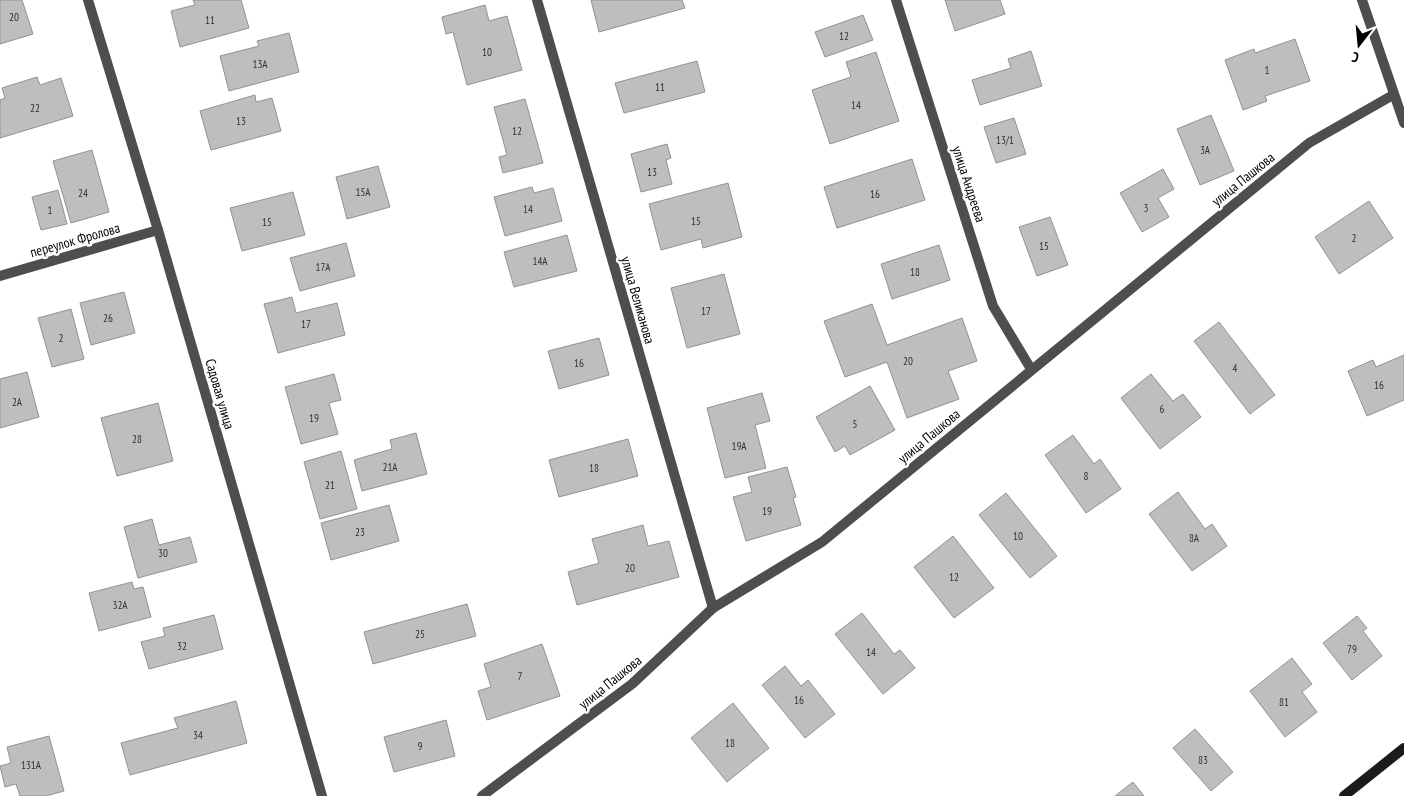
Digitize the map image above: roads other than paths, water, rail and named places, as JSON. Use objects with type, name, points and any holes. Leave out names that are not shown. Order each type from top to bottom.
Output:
[{"type":"street","name":"Садовая улица","points":[[88,0],[158,230],[322,796]]},
{"type":"street","name":"улица Великанова","points":[[537,0],[713,608]]},
{"type":"street","name":"улица Андреева","points":[[896,0],[993,306],[1030,369]]},
{"type":"street","points":[[1362,0],[1404,123]]},
{"type":"street","name":"улица Пашкова","points":[[482,796],[632,684],[713,608],[822,542],[1030,369],[1309,143],[1393,94]]},
{"type":"street","name":"переулок Фролова","points":[[0,276],[158,230]]},
{"type":"street","points":[[1344,796],[1404,748]]}]
